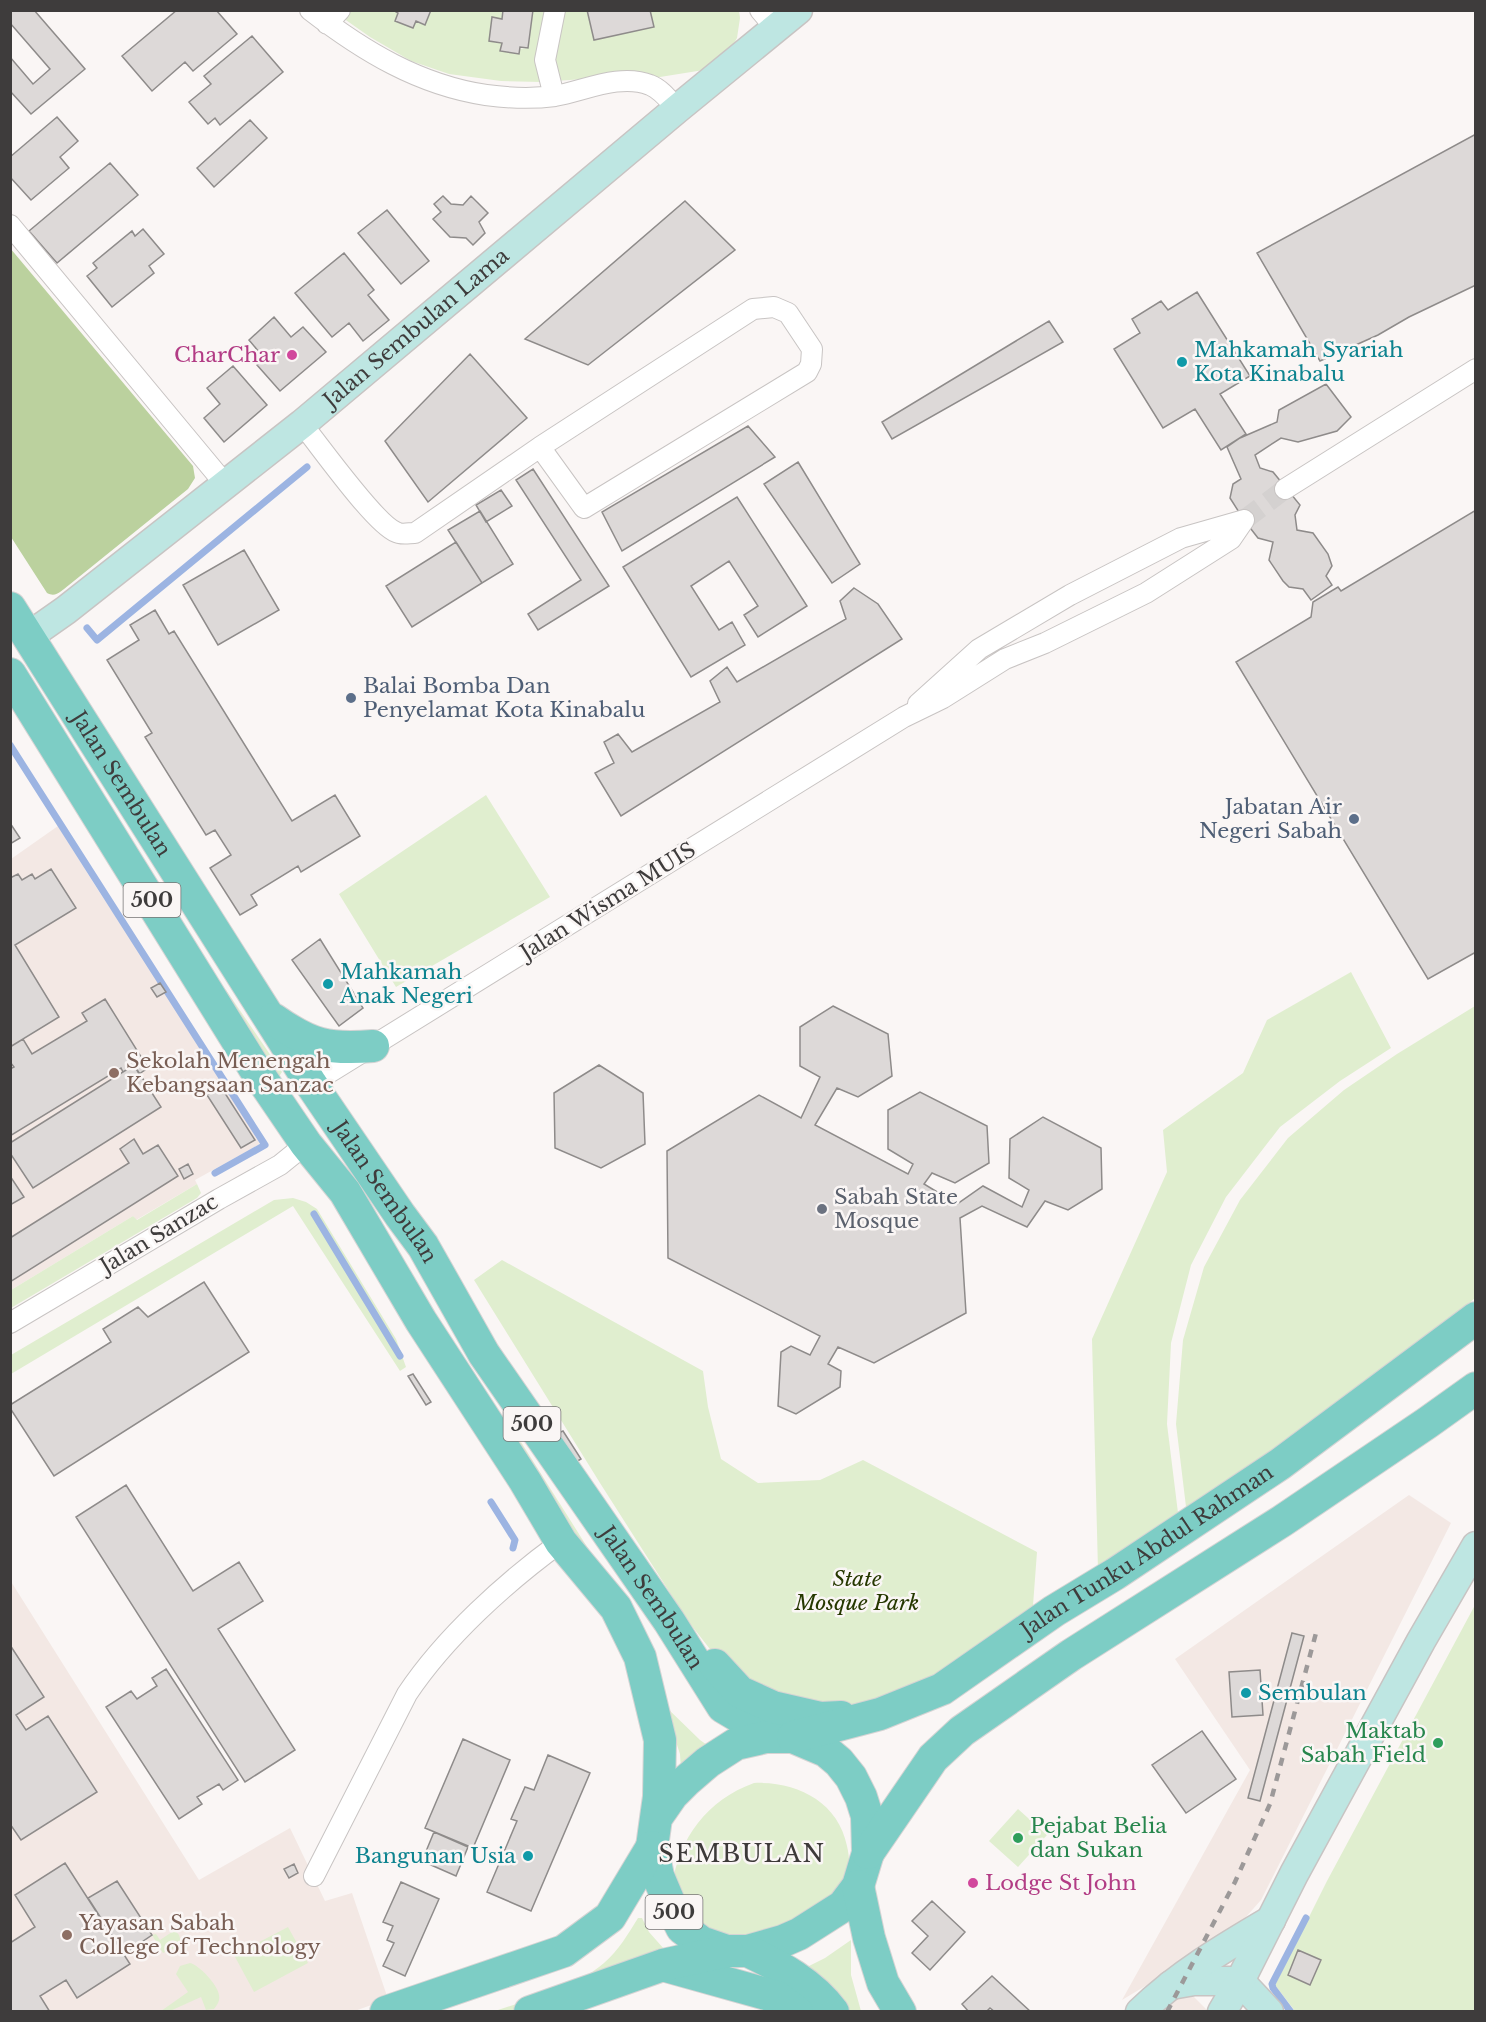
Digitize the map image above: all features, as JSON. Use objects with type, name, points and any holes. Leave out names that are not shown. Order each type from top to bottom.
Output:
[{"type":"main road","name":"Jalan Sembulan","points":[[10,608],[20,635],[226,947],[311,1084],[423,1246],[484,1354],[669,1621],[723,1707],[755,1726],[793,1737]]},
{"type":"main road","points":[[17,684],[20,635]]},
{"type":"main road","name":"Jalan Sembulan","points":[[17,684],[218,1006],[255,1070],[306,1144],[345,1192],[406,1297],[525,1481],[561,1542],[616,1608],[640,1658],[660,1740],[659,1797],[654,1833]]},
{"type":"main road","points":[[218,1006],[218,970],[226,947]]},
{"type":"main road","points":[[267,1015],[307,1041],[324,1046],[344,1048],[373,1046]]},
{"type":"main road","points":[[255,1070],[311,1084],[311,1120],[340,1169],[345,1192]]},
{"type":"main road","name":"Jalan Tunku Abdul Rahman","points":[[793,1737],[880,1714],[942,1689],[1054,1611],[1115,1574],[1280,1464],[1476,1318]]},
{"type":"main road","points":[[868,1853],[933,1758],[962,1731],[1071,1655],[1291,1515],[1427,1424],[1476,1388]]},
{"type":"main road","points":[[561,1542],[598,1544],[635,1587],[650,1596]]},
{"type":"main road","name":"500","points":[[669,1621],[698,1645],[740,1692],[773,1707],[821,1718],[880,1714]]},
{"type":"main road","name":"500","points":[[738,1951],[783,1941],[799,1934],[843,1906],[858,1886],[868,1853],[867,1816],[851,1777],[826,1751],[793,1737],[766,1737],[736,1744],[708,1762],[672,1795],[654,1833],[658,1876],[682,1928],[701,1942],[738,1951],[786,1969],[833,2012]]},
{"type":"main road","points":[[386,2012],[564,1951],[610,1917],[654,1833]]},
{"type":"main road","name":"500","points":[[858,1886],[869,1938],[883,1983],[900,2012]]},
{"type":"main road","points":[[530,2012],[663,1965],[738,1951]]},
{"type":"main road","points":[[663,1965],[777,1997],[797,2012]]},
{"type":"street","points":[[310,10],[334,17],[357,45],[406,72],[449,87],[486,95],[523,98],[554,96],[620,81],[650,85],[663,94],[677,109]]},
{"type":"street","points":[[554,96],[545,60],[555,10]]},
{"type":"street","name":"Jalan Sembulan Lama","points":[[20,635],[66,610],[302,424],[677,109],[768,20],[798,10]]},
{"type":"street","points":[[10,225],[225,484]]},
{"type":"street","points":[[302,424],[387,527],[398,533],[414,533],[540,447],[753,309],[774,307],[788,313],[812,350],[812,364],[807,372],[584,508],[540,447]]},
{"type":"street","points":[[1285,489],[1476,369]]},
{"type":"street","points":[[1244,520],[1231,538],[1146,593],[1045,643],[1005,659],[943,698],[904,717],[979,649],[1048,608],[1181,538],[1244,520]]},
{"type":"street","name":"Jalan Wisma MUIS","points":[[311,1084],[904,717]]},
{"type":"street","name":"Jalan Sanzac","points":[[10,1323],[280,1165],[306,1144]]},
{"type":"street","points":[[314,1876],[407,1694],[424,1668],[525,1568],[561,1542]]},
{"type":"street","points":[[1222,2012],[1410,1661],[1476,1546]]},
{"type":"street","points":[[1140,2012],[1158,1994],[1190,1970],[1271,1920]]},
{"type":"street","points":[[1172,1985],[1194,1981],[1240,1981],[1269,2012]]},
{"type":"shaded area","name":"Sekolah Menengah Kebangsaan Sanzac","points":[[58,826],[173,1002],[260,1144],[195,1180],[197,1184],[136,1220],[133,1216],[11,1290],[11,859]]},
{"type":"shaded area","points":[[1409,1495],[1451,1523],[1261,1900],[1230,1935],[1122,2000],[1250,1770],[1175,1659]]},
{"type":"shaded area","points":[[10,1580],[199,1880],[290,1828],[325,1901],[352,1893],[388,1999],[352,2012],[11,2011]]},
{"type":"shaded area","points":[[1188,1991],[1209,2012],[1154,2012]]},
{"type":"green space","points":[[333,11],[393,11],[398,13],[395,21],[413,28],[416,21],[425,24],[431,11],[503,11],[502,19],[492,18],[489,41],[502,43],[501,51],[528,48],[533,11],[587,11],[594,40],[650,11],[739,11],[740,18],[737,38],[729,52],[710,69],[660,77],[541,82],[501,81],[449,74],[411,61],[370,37]]},
{"type":"green space","points":[[10,248],[193,466],[195,478],[188,489],[53,595],[47,593],[11,537]]},
{"type":"green space","points":[[486,795],[550,897],[396,987],[339,894]]},
{"type":"green space","points":[[1351,972],[1391,1048],[1340,1081],[1280,1127],[1226,1197],[1191,1265],[1171,1343],[1167,1424],[1179,1521],[1098,1570],[1092,1339],[1167,1172],[1163,1130],[1243,1073],[1267,1020]]},
{"type":"green space","points":[[226,990],[282,1072],[280,1075],[276,1075],[223,1010]]},
{"type":"green space","points":[[1475,1006],[1475,1298],[1393,1370],[1187,1515],[1176,1424],[1183,1340],[1204,1267],[1240,1200],[1288,1138],[1344,1090]]},
{"type":"green space","points":[[197,1184],[201,1193],[197,1198],[11,1308],[11,1290],[133,1216],[137,1220]]},
{"type":"green space","points":[[293,1198],[317,1209],[396,1339],[406,1367],[400,1371],[293,1206],[11,1374],[11,1355],[274,1200]]},
{"type":"green space","name":"State Mosque Park","points":[[502,1260],[703,1371],[708,1407],[721,1459],[758,1483],[820,1480],[863,1460],[1037,1552],[1031,1632],[913,1702],[804,1717],[749,1699],[688,1621],[474,1280]]},
{"type":"green space","points":[[521,1442],[596,1561],[568,1547],[514,1446]]},
{"type":"green space","name":"Maktab Sabah Field","points":[[1475,1605],[1475,2011],[1295,2011],[1275,1985],[1327,1881]]},
{"type":"green space","points":[[664,1705],[700,1740],[727,1759],[682,1786],[680,1754]]},
{"type":"green space","points":[[754,1783],[770,1783],[800,1790],[825,1806],[835,1817],[842,1830],[847,1846],[848,1874],[803,1932],[706,1939],[672,1886],[676,1868],[689,1837],[709,1810],[737,1790]]},
{"type":"green space","name":"Pejabat Belia dan Sukan","points":[[1018,1809],[1047,1835],[1018,1867],[989,1841]]},
{"type":"green space","points":[[638,1918],[642,1918],[649,1932],[664,1949],[530,2011],[492,2012],[565,1987],[592,1972],[614,1953]]},
{"type":"green space","points":[[288,1927],[308,1963],[254,1992],[234,1955]]},
{"type":"green space","points":[[175,1930],[181,1942],[177,1947],[163,1953],[152,1935],[156,1934],[160,1940]]},
{"type":"green space","points":[[851,1940],[851,1975],[861,2011],[843,2011],[797,1972],[825,1958]]},
{"type":"green space","points":[[190,1963],[203,1971],[212,1981],[218,1991],[218,2004],[214,2009],[206,2010],[201,1997],[170,2011],[161,2011],[188,1992],[176,1974],[180,1966]]},
{"type":"building","points":[[10,10],[34,10],[85,69],[31,114],[10,91],[10,57],[33,84],[50,69],[10,23]]},
{"type":"building","points":[[177,10],[216,10],[237,34],[193,71],[185,62],[152,91],[122,56]]},
{"type":"building","points":[[393,10],[431,10],[425,25],[416,21],[413,28],[395,21],[398,13]]},
{"type":"building","points":[[503,10],[533,10],[528,48],[520,47],[519,54],[500,51],[502,43],[489,41],[492,17],[502,19]]},
{"type":"building","points":[[587,10],[650,10],[654,27],[594,40]]},
{"type":"building","points":[[252,36],[283,72],[220,125],[215,118],[208,124],[189,102],[211,84],[204,76]]},
{"type":"building","points":[[57,117],[78,141],[60,157],[69,168],[31,200],[10,177],[10,157]]},
{"type":"building","points":[[250,120],[267,138],[214,187],[197,168]]},
{"type":"building","points":[[1476,134],[1476,285],[1409,317],[1378,335],[1320,361],[1257,253]]},
{"type":"building","points":[[110,163],[138,195],[57,263],[29,231]]},
{"type":"building","points":[[443,196],[451,204],[463,205],[471,196],[488,213],[479,222],[485,233],[473,245],[466,238],[450,237],[433,219],[441,212],[434,204]]},
{"type":"building","points":[[685,201],[735,250],[588,365],[525,339]]},
{"type":"building","points":[[387,210],[429,261],[401,284],[358,233]]},
{"type":"building","points":[[143,229],[164,254],[149,266],[154,273],[112,307],[87,276],[97,268],[93,263],[132,231],[135,236]]},
{"type":"building","points":[[344,253],[374,290],[368,295],[389,320],[363,341],[349,323],[332,337],[295,293]]},
{"type":"building","name":"Mahkamah Syariah Kota Kinabalu","points":[[1197,292],[1250,376],[1220,394],[1246,434],[1221,450],[1195,409],[1163,428],[1114,349],[1140,333],[1132,319],[1161,301],[1168,310]]},
{"type":"building","name":"CharChar","points":[[274,317],[291,337],[303,327],[326,352],[280,391],[257,365],[264,358],[249,340]]},
{"type":"building","points":[[1049,321],[1063,342],[892,439],[882,422]]},
{"type":"building","points":[[470,354],[527,418],[428,502],[385,441]]},
{"type":"building","points":[[233,366],[267,405],[224,442],[204,418],[220,404],[207,388]]},
{"type":"building","points":[[1326,384],[1351,417],[1337,431],[1298,442],[1281,438],[1255,455],[1260,468],[1273,472],[1300,505],[1295,515],[1297,530],[1313,533],[1328,554],[1332,566],[1326,576],[1332,585],[1311,600],[1303,589],[1289,587],[1283,581],[1269,560],[1273,542],[1258,538],[1230,498],[1233,484],[1241,479],[1227,447],[1240,438],[1277,422],[1279,410]]},
{"type":"building","points":[[748,426],[775,457],[622,551],[602,512]]},
{"type":"building","points":[[798,462],[860,564],[832,583],[764,484]]},
{"type":"building","points":[[533,469],[609,586],[538,630],[528,614],[581,580],[516,480]]},
{"type":"building","points":[[501,490],[512,506],[486,522],[476,505]]},
{"type":"building","points":[[737,497],[807,606],[758,637],[744,615],[758,606],[729,561],[691,586],[719,630],[732,622],[745,645],[691,677],[623,567]]},
{"type":"building","points":[[1476,510],[1476,952],[1428,979],[1236,662],[1311,617],[1313,602],[1338,587],[1341,591]]},
{"type":"building","points":[[480,511],[513,564],[482,583],[448,530]]},
{"type":"building","points":[[456,542],[482,583],[412,627],[386,586]]},
{"type":"building","points":[[244,550],[279,610],[218,645],[183,585]]},
{"type":"building","points":[[854,588],[878,604],[902,639],[621,816],[595,773],[614,763],[604,742],[618,734],[632,752],[720,702],[710,681],[727,667],[737,682],[846,619],[840,601]]},
{"type":"building","points":[[155,610],[169,634],[174,631],[292,821],[335,795],[360,836],[301,872],[298,866],[251,895],[257,905],[240,915],[210,868],[231,855],[215,830],[206,835],[145,737],[152,733],[107,660],[139,640],[130,625]]},
{"type":"building","points":[[10,823],[20,838],[10,844]]},
{"type":"building","points":[[51,869],[76,908],[15,945],[59,1017],[10,1047],[10,878],[18,874],[22,880],[32,874],[35,879]]},
{"type":"building","name":"Mahkamah Anak Negeri","points":[[320,939],[363,1008],[339,1026],[292,960]]},
{"type":"building","points":[[160,983],[166,992],[157,997],[151,988]]},
{"type":"building","points":[[105,999],[148,1068],[139,1074],[134,1065],[123,1072],[121,1068],[10,1136],[10,1069],[14,1067],[10,1062],[10,1047],[23,1039],[32,1054],[87,1021],[82,1013]]},
{"type":"building","name":"Sabah State Mosque","points":[[833,1006],[888,1034],[892,1076],[858,1097],[837,1088],[815,1125],[908,1174],[913,1164],[888,1149],[888,1110],[920,1092],[987,1126],[989,1163],[955,1183],[932,1173],[924,1184],[957,1204],[983,1186],[1022,1207],[1029,1190],[1009,1178],[1010,1139],[1043,1117],[1101,1148],[1102,1189],[1068,1210],[1045,1201],[1027,1227],[982,1206],[960,1218],[966,1313],[874,1363],[838,1347],[828,1364],[841,1371],[840,1387],[796,1414],[778,1406],[781,1352],[791,1346],[810,1355],[820,1336],[668,1258],[667,1151],[759,1095],[801,1118],[820,1077],[800,1066],[800,1027]]},
{"type":"building","points":[[134,1065],[161,1107],[33,1188],[10,1153],[10,1143]]},
{"type":"building","points":[[599,1065],[643,1093],[645,1144],[601,1168],[555,1148],[554,1093]]},
{"type":"building","points":[[221,1087],[255,1140],[241,1148],[207,1095]]},
{"type":"building","points":[[134,1139],[143,1154],[158,1145],[178,1176],[10,1282],[10,1238],[129,1163],[120,1149]]},
{"type":"building","points":[[188,1164],[193,1174],[184,1179],[179,1169]]},
{"type":"building","points":[[10,1176],[24,1197],[10,1205]]},
{"type":"building","points":[[204,1282],[249,1352],[54,1476],[10,1405],[111,1342],[103,1329],[138,1307],[148,1317]]},
{"type":"building","points":[[413,1374],[431,1402],[426,1405],[408,1376]]},
{"type":"building","points":[[563,1431],[581,1459],[576,1462],[558,1433]]},
{"type":"building","points":[[126,1485],[193,1591],[239,1562],[263,1601],[218,1629],[295,1750],[245,1782],[76,1517]]},
{"type":"building","points":[[1292,1633],[1304,1636],[1260,1801],[1248,1798]]},
{"type":"building","points":[[10,1645],[44,1697],[16,1715],[26,1730],[48,1716],[97,1792],[21,1840],[10,1824]]},
{"type":"building","points":[[166,1669],[238,1780],[223,1790],[219,1784],[197,1797],[202,1804],[179,1819],[106,1707],[131,1691],[137,1699],[157,1686],[152,1678]]},
{"type":"building","name":"Sembulan","points":[[1260,1670],[1263,1715],[1232,1717],[1229,1672]]},
{"type":"building","points":[[1202,1731],[1236,1779],[1186,1813],[1152,1765]]},
{"type":"building","points":[[463,1739],[510,1760],[473,1848],[425,1828]]},
{"type":"building","name":"Bangunan Usia","points":[[548,1755],[590,1773],[531,1911],[487,1892],[517,1821],[511,1819],[525,1787],[534,1790]]},
{"type":"building","points":[[434,1832],[468,1847],[456,1876],[422,1861]]},
{"type":"building","name":"Yayasan Sabah College of Technology","points":[[65,1863],[130,1964],[77,1998],[66,1980],[40,1996],[50,2012],[10,2012],[10,1943],[35,1927],[15,1895]]},
{"type":"building","points":[[294,1864],[298,1873],[289,1878],[284,1869]]},
{"type":"building","points":[[117,1881],[152,1935],[124,1954],[88,1898]]},
{"type":"building","points":[[401,1882],[439,1899],[405,1976],[383,1966],[394,1943],[387,1940],[393,1926],[383,1922]]},
{"type":"building","points":[[932,1901],[965,1932],[930,1970],[912,1953],[928,1936],[912,1921]]},
{"type":"building","points":[[1298,1950],[1321,1960],[1310,1985],[1288,1975]]},
{"type":"building","points":[[992,1976],[1031,2012],[995,2012],[990,2008],[986,2012],[969,2012],[962,2004]]},
{"type":"waterway","points":[[87,628],[97,640],[307,467]]},
{"type":"waterway","points":[[10,745],[265,1145],[215,1173]]},
{"type":"waterway","points":[[314,1214],[400,1356]]},
{"type":"waterway","points":[[491,1502],[515,1540],[513,1548]]},
{"type":"waterway","points":[[1291,2012],[1272,1984],[1306,1918]]},
{"type":"tunnel","points":[[1244,520],[1285,489]]},
{"type":"railway","points":[[1167,2012],[1235,1882],[1270,1804],[1316,1633]]},
{"type":"place","name":"CharChar","points":[[292,355]]},
{"type":"place","name":"Mahkamah Syariah Kota Kinabalu","points":[[1182,362]]},
{"type":"place","name":"Balai Bomba Dan Penyelamat Kota Kinabalu","points":[[351,698]]},
{"type":"place","name":"Jabatan Air Negeri Sabah","points":[[1354,819]]},
{"type":"place","name":"Mahkamah Anak Negeri","points":[[328,984]]},
{"type":"place","name":"Sekolah Menengah Kebangsaan Sanzac","points":[[114,1073]]},
{"type":"place","name":"Sabah State Mosque","points":[[822,1209]]},
{"type":"place","name":"Sembulan","points":[[1246,1693]]},
{"type":"place","name":"Maktab Sabah Field","points":[[1438,1743]]},
{"type":"place","name":"Pejabat Belia dan Sukan","points":[[1018,1838]]},
{"type":"place","name":"Bangunan Usia","points":[[528,1856]]},
{"type":"place","name":"Lodge St John","points":[[973,1883]]},
{"type":"place","name":"Yayasan Sabah College of Technology","points":[[67,1935]]},
{"type":"district","name":"SEMBULAN","points":[[742,1854]]}]
